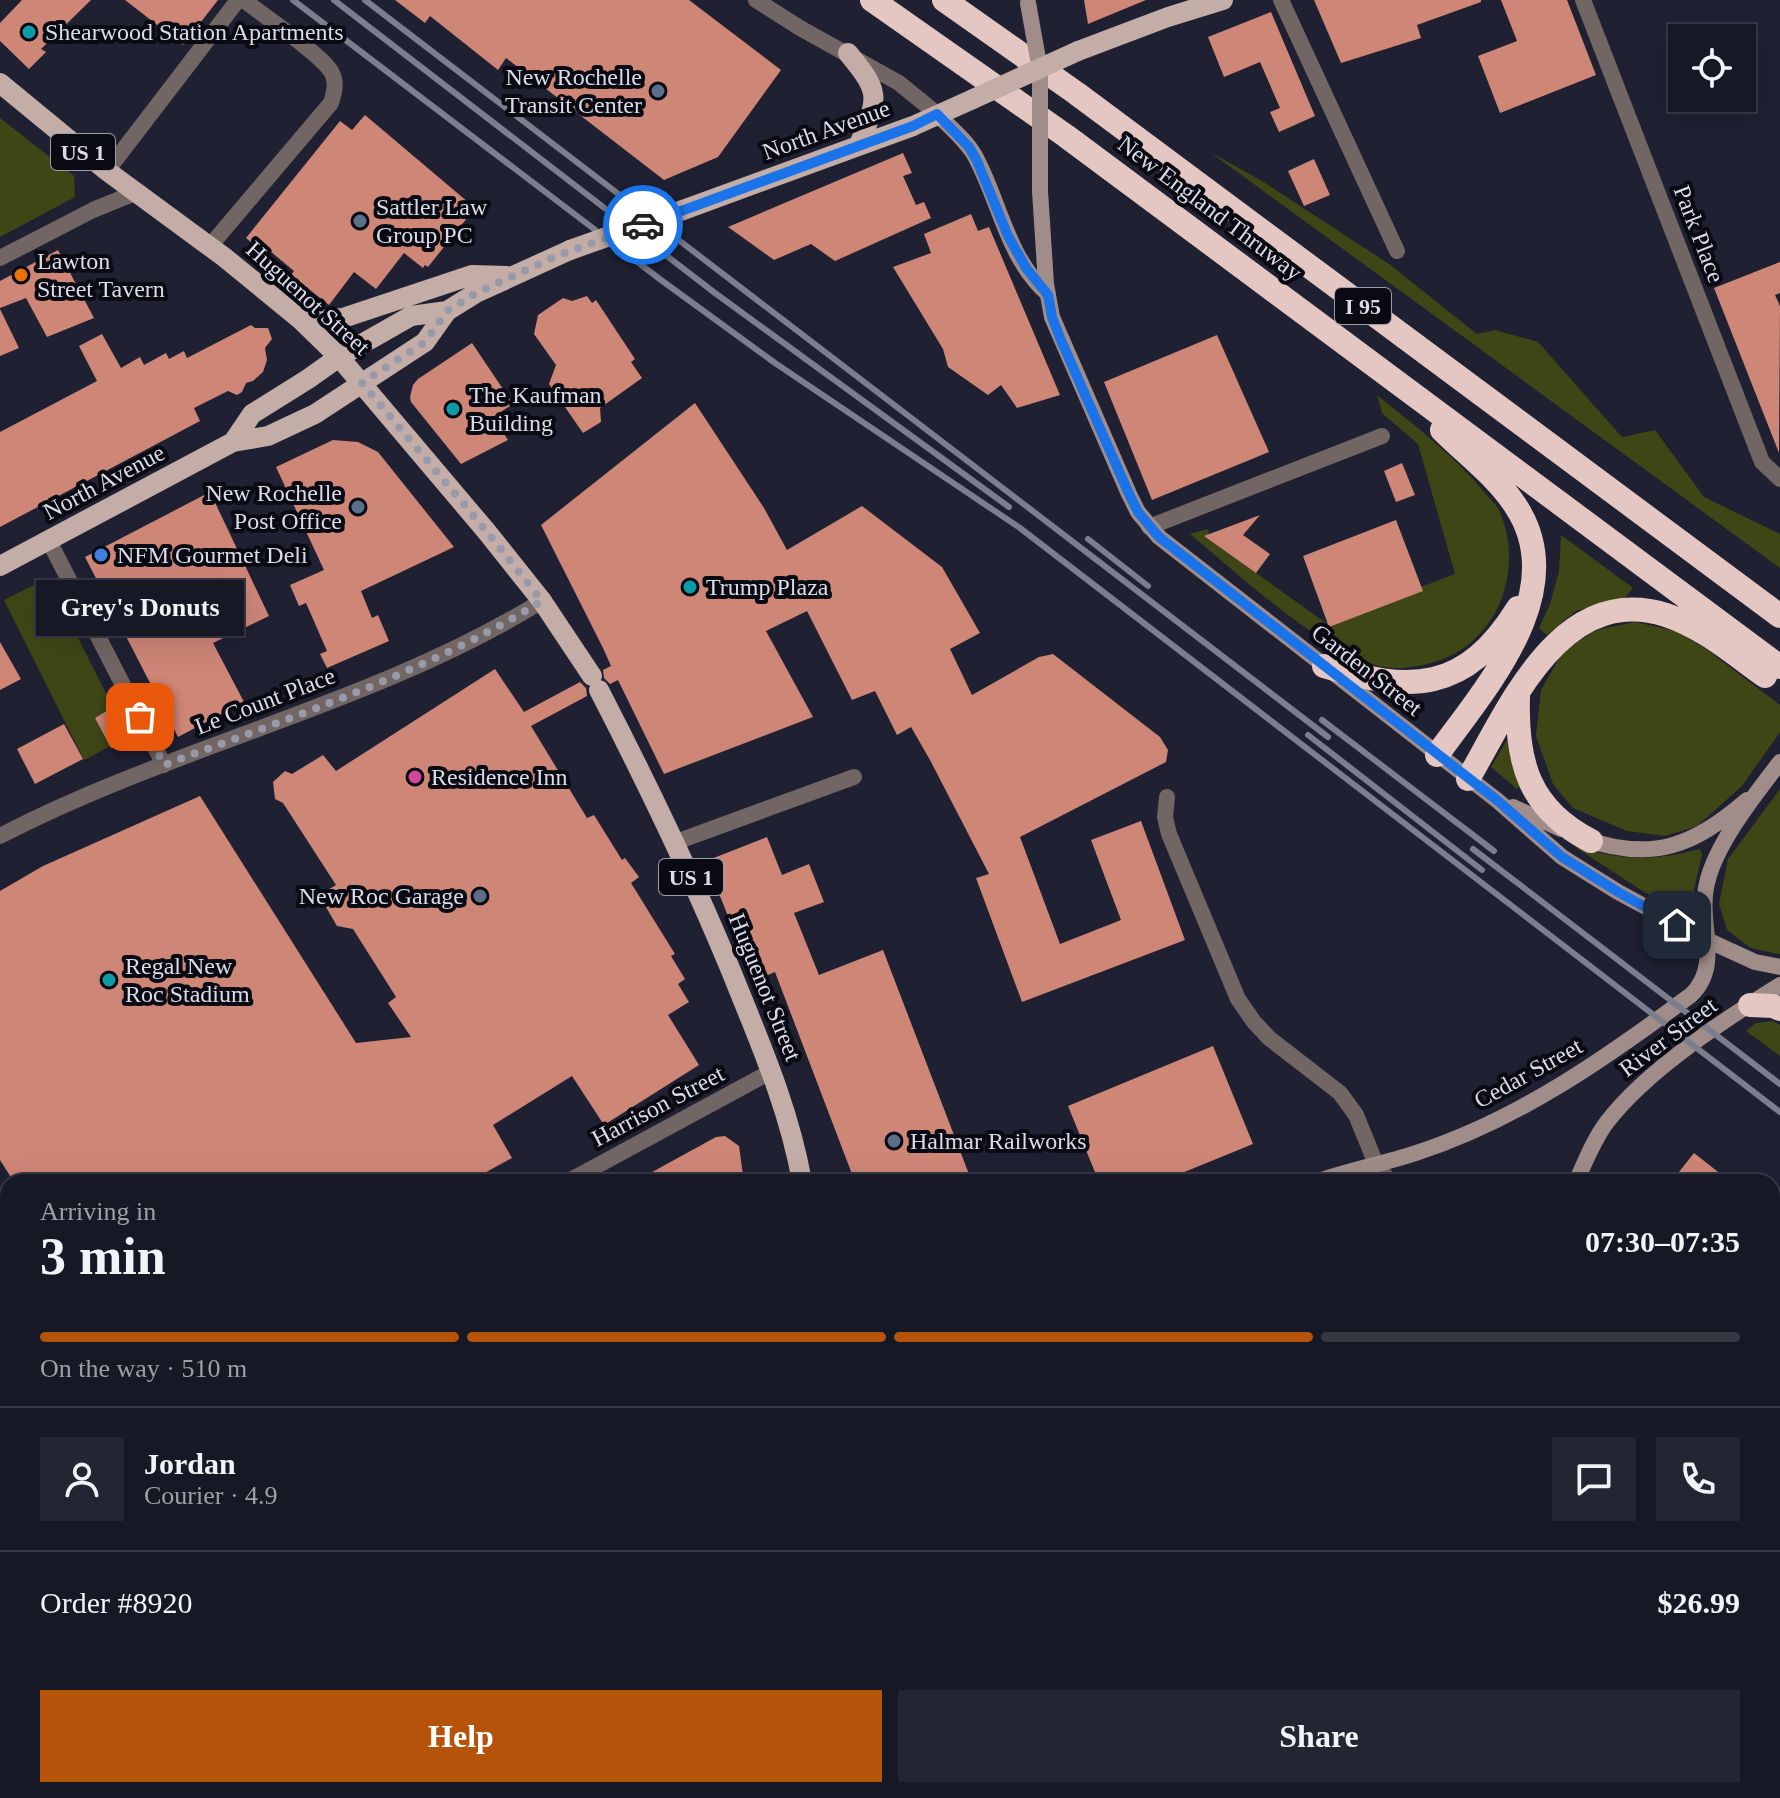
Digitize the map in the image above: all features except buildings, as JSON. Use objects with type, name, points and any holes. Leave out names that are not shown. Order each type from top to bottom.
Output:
[{"type":"highway","name":"New England Thruway","points":[[872,0],[1019,102],[1368,359],[1776,672]]},
{"type":"highway","name":"New England Thruway","points":[[944,0],[1076,93],[1780,616]]},
{"type":"highway","points":[[1368,359],[1516,506],[1532,548],[1533,581],[1515,642],[1437,755]]},
{"type":"highway","points":[[1324,666],[1397,684],[1431,680],[1448,674],[1490,646],[1513,618],[1533,581]]},
{"type":"highway","points":[[1468,779],[1546,653],[1568,633],[1594,618],[1631,610],[1668,616],[1776,672]]},
{"type":"highway","points":[[1518,694],[1519,749],[1531,785],[1557,819],[1591,841]]},
{"type":"highway","points":[[1750,1005],[1780,1009]]},
{"type":"main road","name":"North Avenue","points":[[233,442],[252,414],[339,357],[411,316],[447,311],[511,276],[570,250],[859,145],[973,99],[1078,51],[1223,0]]},
{"type":"main road","name":"Garden Street","points":[[1028,2],[1040,70],[1040,191],[1052,317],[1129,494],[1149,527],[1172,549],[1498,801],[1562,857],[1618,892],[1707,940],[1755,962],[1780,967]]},
{"type":"main road","points":[[848,53],[868,77],[874,91],[875,106],[859,145]]},
{"type":"main road","name":"Huguenot Street","points":[[0,83],[107,171],[210,246],[301,320],[362,383],[542,601],[596,683],[676,842],[772,1071],[800,1174]]},
{"type":"main road","name":"Garden Street","points":[[937,114],[969,147],[998,215],[1026,268],[1048,295]]},
{"type":"main road","points":[[301,320],[343,318],[472,275],[511,276]]},
{"type":"main road","name":"North Avenue","points":[[0,566],[233,442],[268,436],[315,414],[425,342],[447,311]]},
{"type":"main road","points":[[1498,801],[1591,841],[1639,850],[1683,843],[1710,829],[1760,788],[1780,762]]},
{"type":"main road","name":"Cedar Street","points":[[1343,1174],[1415,1154],[1485,1125],[1550,1092],[1601,1061],[1695,990],[1704,980],[1708,967],[1705,896],[1708,878],[1760,788]]},
{"type":"main road","name":"River Street","points":[[1580,1174],[1605,1124],[1633,1092],[1663,1067],[1780,985]]},
{"type":"street","points":[[107,171],[241,0],[326,64],[335,82],[331,103],[210,246]]},
{"type":"street","points":[[756,0],[899,83],[937,114]]},
{"type":"street","points":[[1281,0],[1397,251]]},
{"type":"street","name":"Park Place","points":[[1583,0],[1762,462],[1780,479]]},
{"type":"street","points":[[0,258],[93,210],[137,192]]},
{"type":"street","points":[[1149,527],[1382,436]]},
{"type":"street","points":[[49,541],[164,765]]},
{"type":"street","name":"Le Count Place","points":[[0,836],[75,801],[424,664],[508,622],[542,601]]},
{"type":"street","points":[[676,842],[854,777]]},
{"type":"street","points":[[1167,797],[1165,817],[1169,834],[1238,999],[1269,1038],[1340,1093],[1356,1115],[1376,1164],[1384,1174]]},
{"type":"street","name":"Harrison Street","points":[[582,1174],[772,1071]]},
{"type":"green space","points":[[0,118],[74,176],[75,197],[0,237]]},
{"type":"green space","points":[[1210,152],[1262,181],[1389,264],[1477,334],[1495,330],[1538,342],[1622,437],[1655,430],[1704,497],[1780,534],[1780,568]]},
{"type":"green space","points":[[1377,395],[1434,441],[1473,479],[1499,509],[1507,534],[1507,579],[1491,620],[1477,637],[1459,651],[1438,661],[1411,667],[1384,667],[1336,647],[1283,611],[1190,534],[1208,529],[1210,540],[1326,623],[1455,574],[1418,444],[1382,413]]},
{"type":"green space","points":[[1561,535],[1633,588],[1625,598],[1576,611],[1547,635],[1539,628],[1550,604],[1559,571]]},
{"type":"green space","points":[[48,578],[128,737],[84,760],[4,600]]},
{"type":"green space","points":[[1635,622],[1676,631],[1706,649],[1780,705],[1780,732],[1742,786],[1697,826],[1665,836],[1627,831],[1573,808],[1553,784],[1536,736],[1541,690],[1564,650],[1597,630]]},
{"type":"green space","points":[[1507,740],[1510,740],[1521,786],[1517,789],[1491,767]]},
{"type":"green space","points":[[1780,789],[1778,954],[1751,948],[1727,930],[1719,904],[1728,859]]},
{"type":"green space","points":[[1575,847],[1637,858],[1700,849],[1702,855],[1694,889],[1695,906],[1688,915],[1644,892]]},
{"type":"green space","points":[[1772,1021],[1780,1025],[1780,1056],[1746,1031],[1756,1023]]},
{"type":"railway","points":[[293,0],[775,363],[1020,528],[1780,1112]]},
{"type":"railway","points":[[334,0],[715,293],[1009,507]]},
{"type":"railway","points":[[365,0],[1328,737]]},
{"type":"railway","points":[[1088,539],[1148,586]]},
{"type":"railway","points":[[1322,720],[1494,851]]},
{"type":"railway","points":[[1308,735],[1482,870]]},
{"type":"railway","points":[[1473,849],[1780,1084]]},
{"type":"way so far","points":[[140,717],[164,765],[424,664],[508,622],[542,601],[362,383],[425,342],[447,311],[476,293],[559,255],[643,225]]},
{"type":"place","name":"Shearwood Station Apartments","points":[[29,32]]},
{"type":"place","name":"New Rochelle Transit Center","points":[[658,91]]},
{"type":"place","name":"Sattler Law Group PC","points":[[360,221]]},
{"type":"place","name":"Lawton Street Tavern","points":[[21,275]]},
{"type":"place","name":"The Kaufman Building","points":[[453,409]]},
{"type":"place","name":"New Rochelle Post Office","points":[[358,507]]},
{"type":"place","name":"NFM Gourmet Deli","points":[[101,555]]},
{"type":"place","name":"Trump Plaza","points":[[690,587]]},
{"type":"place","name":"Grey's Donuts","points":[[140,717]]},
{"type":"place","name":"Residence Inn","points":[[415,777]]},
{"type":"place","name":"New Roc Garage","points":[[480,896]]},
{"type":"place","name":"Regal New Roc Stadium","points":[[109,980]]},
{"type":"place","name":"Halmar Railworks","points":[[894,1141]]},
{"type":"route","points":[[643,225],[913,126],[937,114],[969,147],[1008,236],[1026,268],[1048,295],[1060,338],[1129,494],[1149,527],[1172,549],[1498,801],[1562,857],[1677,925]]}]
